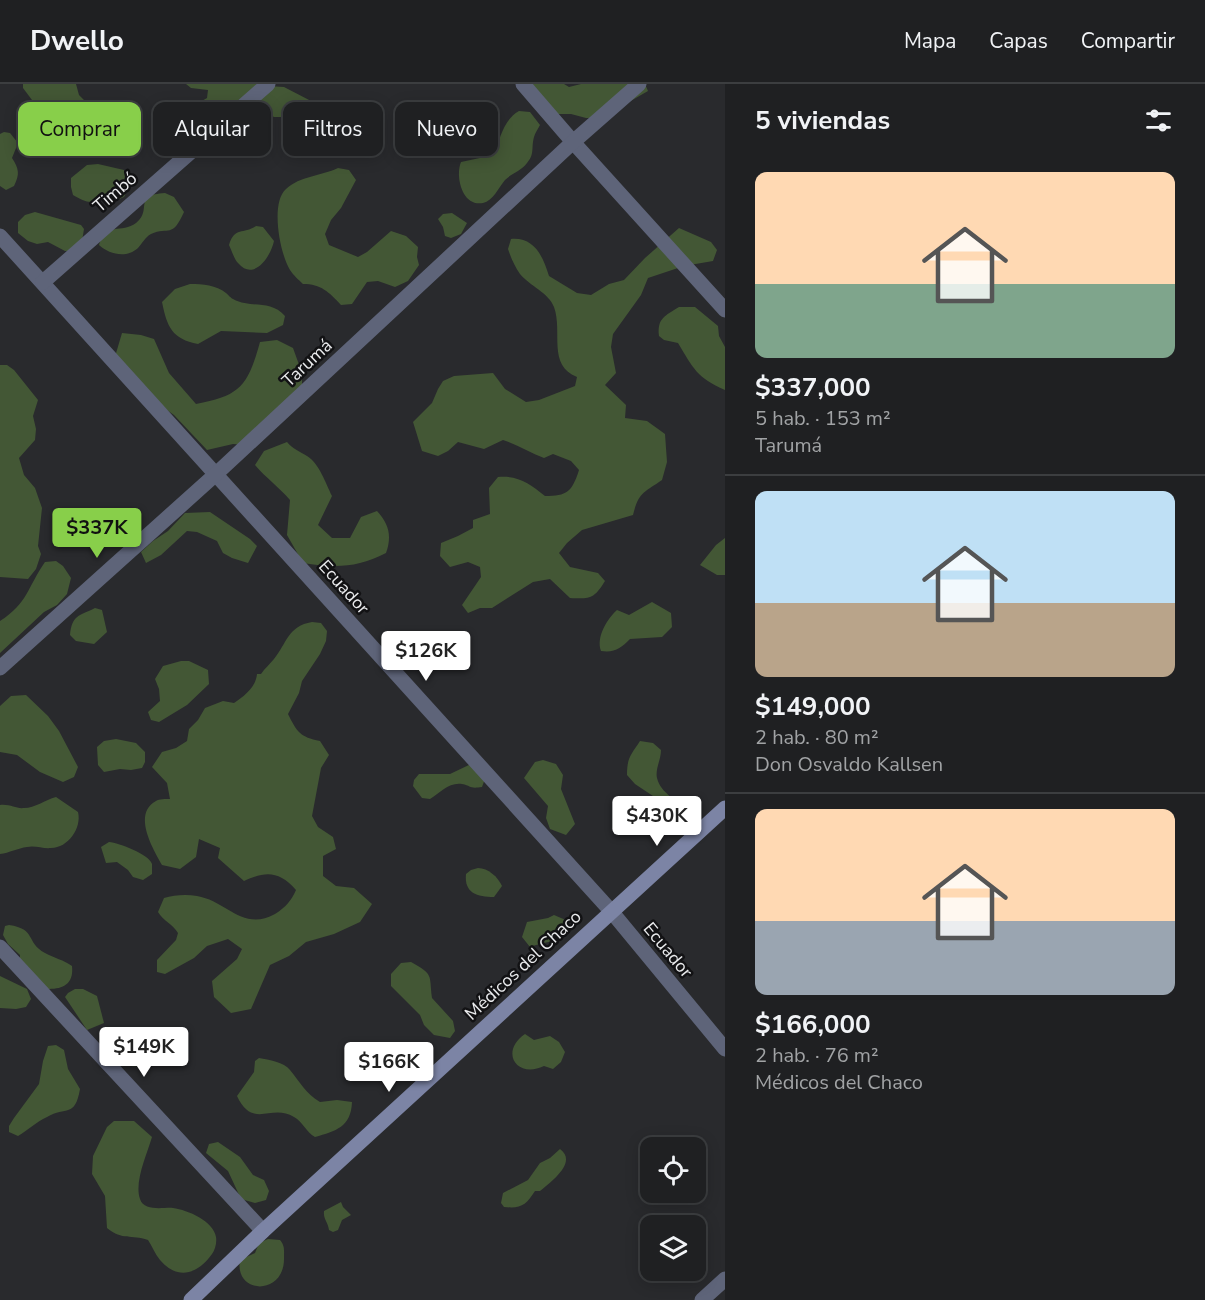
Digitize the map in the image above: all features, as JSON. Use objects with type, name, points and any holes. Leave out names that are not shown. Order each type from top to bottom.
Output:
[{"type":"main road","name":"Médicos del Chaco","points":[[191,1300],[263,1231],[725,808]]},
{"type":"street","name":"Timbó","points":[[43,282],[268,84]]},
{"type":"street","points":[[523,84],[725,310]]},
{"type":"street","name":"Tarumá","points":[[0,668],[216,474],[573,142],[639,84]]},
{"type":"street","name":"Ecuador","points":[[0,236],[611,911],[725,1049]]},
{"type":"street","points":[[0,946],[263,1231]]},
{"type":"street","points":[[702,1300],[725,1279]]},
{"type":"green space","points":[[23,84],[76,84],[79,95],[86,102],[34,102],[23,88]]},
{"type":"green space","points":[[186,84],[257,84],[248,97],[232,102],[200,102],[207,98],[208,90],[191,88]]},
{"type":"green space","points":[[530,84],[564,84],[569,87],[581,84],[645,84],[648,91],[601,118],[586,118],[571,114],[542,114]]},
{"type":"green space","points":[[268,86],[284,87],[313,102],[283,102],[283,117],[274,117],[271,116],[271,102],[260,102],[263,90]]},
{"type":"green space","points":[[519,111],[530,112],[540,125],[534,137],[532,154],[522,168],[505,180],[490,200],[476,203],[465,195],[462,189],[459,175],[461,162],[498,156],[500,136],[509,119]]},
{"type":"green space","points":[[10,133],[18,143],[12,158],[18,175],[14,186],[6,190],[0,186],[0,134]]},
{"type":"green space","points":[[98,164],[124,170],[128,189],[124,197],[112,202],[102,199],[90,202],[73,195],[71,178],[87,165]]},
{"type":"green space","points":[[338,168],[349,170],[356,180],[325,234],[329,245],[358,257],[391,231],[406,236],[418,247],[419,265],[408,281],[395,287],[378,281],[367,282],[352,304],[341,305],[333,296],[315,285],[303,284],[291,272],[283,253],[278,229],[278,205],[286,189],[298,181]]},
{"type":"green space","points":[[165,193],[174,197],[184,212],[173,229],[151,234],[138,248],[128,253],[113,253],[99,245],[105,233],[110,230],[125,228],[136,223],[141,218],[144,204],[149,197]]},
{"type":"green space","points":[[35,212],[81,225],[84,229],[82,241],[76,251],[65,251],[48,242],[37,244],[28,241],[18,233],[18,222],[25,215]]},
{"type":"green space","points":[[452,213],[467,223],[461,234],[451,238],[445,236],[438,219],[443,214]]},
{"type":"green space","points":[[256,226],[263,227],[274,241],[266,260],[250,270],[238,263],[229,245],[234,235]]},
{"type":"green space","points":[[679,228],[711,242],[717,250],[713,261],[684,266],[648,278],[641,295],[613,334],[611,347],[616,373],[605,385],[626,405],[625,418],[647,421],[665,434],[667,462],[662,480],[646,490],[640,497],[633,515],[582,530],[559,553],[570,567],[598,573],[605,581],[594,595],[587,598],[570,598],[550,579],[533,582],[492,608],[480,608],[468,613],[462,605],[481,577],[480,567],[468,562],[450,567],[440,556],[441,543],[473,528],[473,520],[490,514],[489,488],[498,477],[518,479],[545,496],[552,496],[568,491],[579,470],[571,461],[553,454],[544,458],[503,440],[484,449],[458,442],[438,456],[422,451],[413,422],[432,403],[443,381],[454,376],[493,373],[505,389],[526,402],[539,400],[575,386],[577,377],[562,365],[559,356],[556,317],[552,302],[518,271],[508,249],[511,239],[526,241],[532,245],[541,255],[549,276],[577,293],[591,295],[609,284],[624,280]]},
{"type":"green space","points":[[190,284],[214,287],[240,302],[273,308],[285,316],[283,325],[267,333],[221,331],[198,344],[182,339],[169,325],[162,302],[175,289]]},
{"type":"green space","points":[[679,307],[695,307],[718,326],[719,336],[725,347],[725,390],[708,381],[697,371],[678,343],[664,340],[659,336],[661,321]]},
{"type":"green space","points":[[122,333],[154,339],[169,373],[196,404],[223,397],[240,386],[251,369],[260,342],[277,340],[293,348],[302,373],[302,387],[247,445],[233,444],[207,450],[174,415],[128,383],[114,360]]},
{"type":"green space","points":[[0,365],[7,365],[14,370],[38,400],[33,416],[36,429],[35,440],[19,458],[24,475],[35,488],[42,508],[38,546],[41,554],[36,569],[28,579],[0,577]]},
{"type":"green space","points":[[287,442],[311,459],[322,474],[332,496],[318,525],[332,538],[350,538],[361,517],[377,511],[388,530],[389,541],[386,553],[365,562],[346,566],[303,563],[287,535],[290,500],[255,465],[264,451]]},
{"type":"green space","points":[[210,512],[257,546],[248,563],[223,553],[217,541],[197,532],[187,531],[161,555],[146,563],[141,552],[168,531],[185,513]]},
{"type":"green space","points":[[725,538],[725,575],[717,575],[700,565],[716,545]]},
{"type":"green space","points":[[56,561],[63,566],[71,578],[67,594],[0,653],[0,621],[22,601],[45,562]]},
{"type":"green space","points":[[652,602],[671,613],[672,627],[662,637],[630,639],[617,649],[601,651],[600,640],[603,629],[617,610],[629,615]]},
{"type":"green space","points":[[95,608],[102,610],[107,632],[94,644],[76,641],[70,635],[72,623]]},
{"type":"green space","points":[[312,622],[321,623],[327,631],[326,641],[302,681],[299,693],[288,714],[300,733],[320,741],[329,755],[321,768],[312,816],[318,827],[333,837],[336,849],[323,856],[323,876],[336,886],[354,888],[372,904],[360,922],[334,934],[306,942],[289,956],[270,965],[251,1009],[231,1013],[214,997],[212,981],[237,959],[242,949],[228,939],[207,946],[194,958],[165,974],[157,972],[157,960],[176,940],[178,933],[158,912],[164,898],[180,895],[197,896],[217,903],[244,918],[264,919],[288,904],[296,890],[278,876],[266,874],[244,881],[218,858],[220,848],[199,839],[196,857],[180,869],[162,865],[147,832],[146,814],[149,807],[156,801],[170,799],[167,783],[152,767],[162,752],[176,748],[187,741],[189,729],[205,708],[223,701],[234,703],[245,694],[252,687],[257,674],[261,674],[274,659],[293,631]]},
{"type":"green space","points":[[189,661],[208,670],[209,684],[187,705],[159,722],[151,720],[148,712],[160,701],[155,679],[163,666]]},
{"type":"green space","points":[[26,695],[48,716],[59,731],[78,767],[74,777],[63,782],[40,772],[17,755],[0,752],[0,706],[11,696]]},
{"type":"green space","points":[[116,739],[136,743],[145,752],[145,762],[142,768],[104,772],[98,765],[97,747],[104,741]]},
{"type":"green space","points":[[640,741],[653,743],[661,750],[657,778],[662,789],[680,808],[682,813],[678,819],[671,818],[662,802],[635,784],[627,775],[629,760]]},
{"type":"green space","points":[[543,760],[556,764],[563,775],[561,789],[575,824],[566,835],[550,829],[546,818],[548,806],[524,778],[535,762]]},
{"type":"green space","points":[[471,764],[486,776],[482,787],[457,784],[445,788],[430,799],[422,798],[413,786],[419,774],[450,774]]},
{"type":"green space","points":[[56,797],[78,812],[76,830],[68,841],[57,847],[20,848],[0,854],[0,805],[28,808]]},
{"type":"green space","points":[[109,842],[145,856],[152,864],[152,874],[143,880],[133,877],[117,862],[106,863],[101,847]]},
{"type":"green space","points":[[478,868],[489,871],[502,886],[494,897],[477,895],[469,890],[466,874]]},
{"type":"green space","points":[[554,915],[568,921],[568,934],[530,947],[522,937],[527,922]]},
{"type":"green space","points":[[9,925],[24,930],[39,949],[72,966],[72,975],[65,985],[53,989],[31,987],[20,961],[20,955],[8,944],[3,935],[5,926]]},
{"type":"green space","points":[[411,962],[427,973],[432,998],[453,1021],[455,1031],[450,1038],[434,1035],[424,1025],[420,1015],[391,986],[391,974],[401,963]]},
{"type":"green space","points":[[0,976],[27,989],[31,999],[26,1007],[0,1008]]},
{"type":"green space","points":[[75,989],[83,989],[97,996],[104,1023],[87,1030],[65,997]]},
{"type":"green space","points":[[525,1034],[534,1040],[550,1036],[559,1042],[565,1052],[561,1062],[553,1069],[544,1066],[526,1069],[519,1066],[512,1055],[513,1048]]},
{"type":"green space","points":[[120,1037],[143,1044],[147,1052],[145,1066],[126,1065],[110,1055],[110,1047]]},
{"type":"green space","points":[[56,1045],[64,1050],[68,1069],[80,1089],[75,1104],[69,1110],[43,1119],[18,1136],[9,1132],[9,1126],[14,1118],[39,1084],[48,1046]]},
{"type":"green space","points":[[259,1058],[287,1067],[307,1092],[320,1102],[337,1100],[352,1102],[349,1117],[336,1130],[315,1137],[297,1119],[286,1113],[256,1114],[249,1112],[237,1096],[254,1072],[255,1061]]},
{"type":"green space","points":[[114,1121],[134,1121],[152,1137],[140,1176],[139,1192],[142,1203],[155,1208],[186,1211],[205,1221],[214,1231],[216,1246],[200,1267],[187,1272],[173,1270],[160,1260],[148,1240],[123,1236],[107,1228],[105,1196],[92,1174],[93,1156],[107,1127]]},
{"type":"green space","points":[[218,1142],[240,1157],[253,1175],[264,1180],[269,1191],[266,1200],[255,1203],[241,1199],[228,1171],[206,1153],[209,1144]]},
{"type":"green space","points":[[560,1149],[565,1154],[566,1160],[561,1172],[540,1191],[535,1191],[522,1205],[504,1207],[501,1203],[503,1193],[528,1180],[540,1163]]},
{"type":"green space","points":[[341,1202],[351,1215],[342,1220],[338,1230],[333,1232],[329,1230],[324,1211]]},
{"type":"green space","points":[[268,1239],[280,1240],[283,1244],[282,1270],[277,1279],[269,1285],[252,1285],[244,1280],[240,1272],[240,1260],[255,1253],[259,1243]]}]
